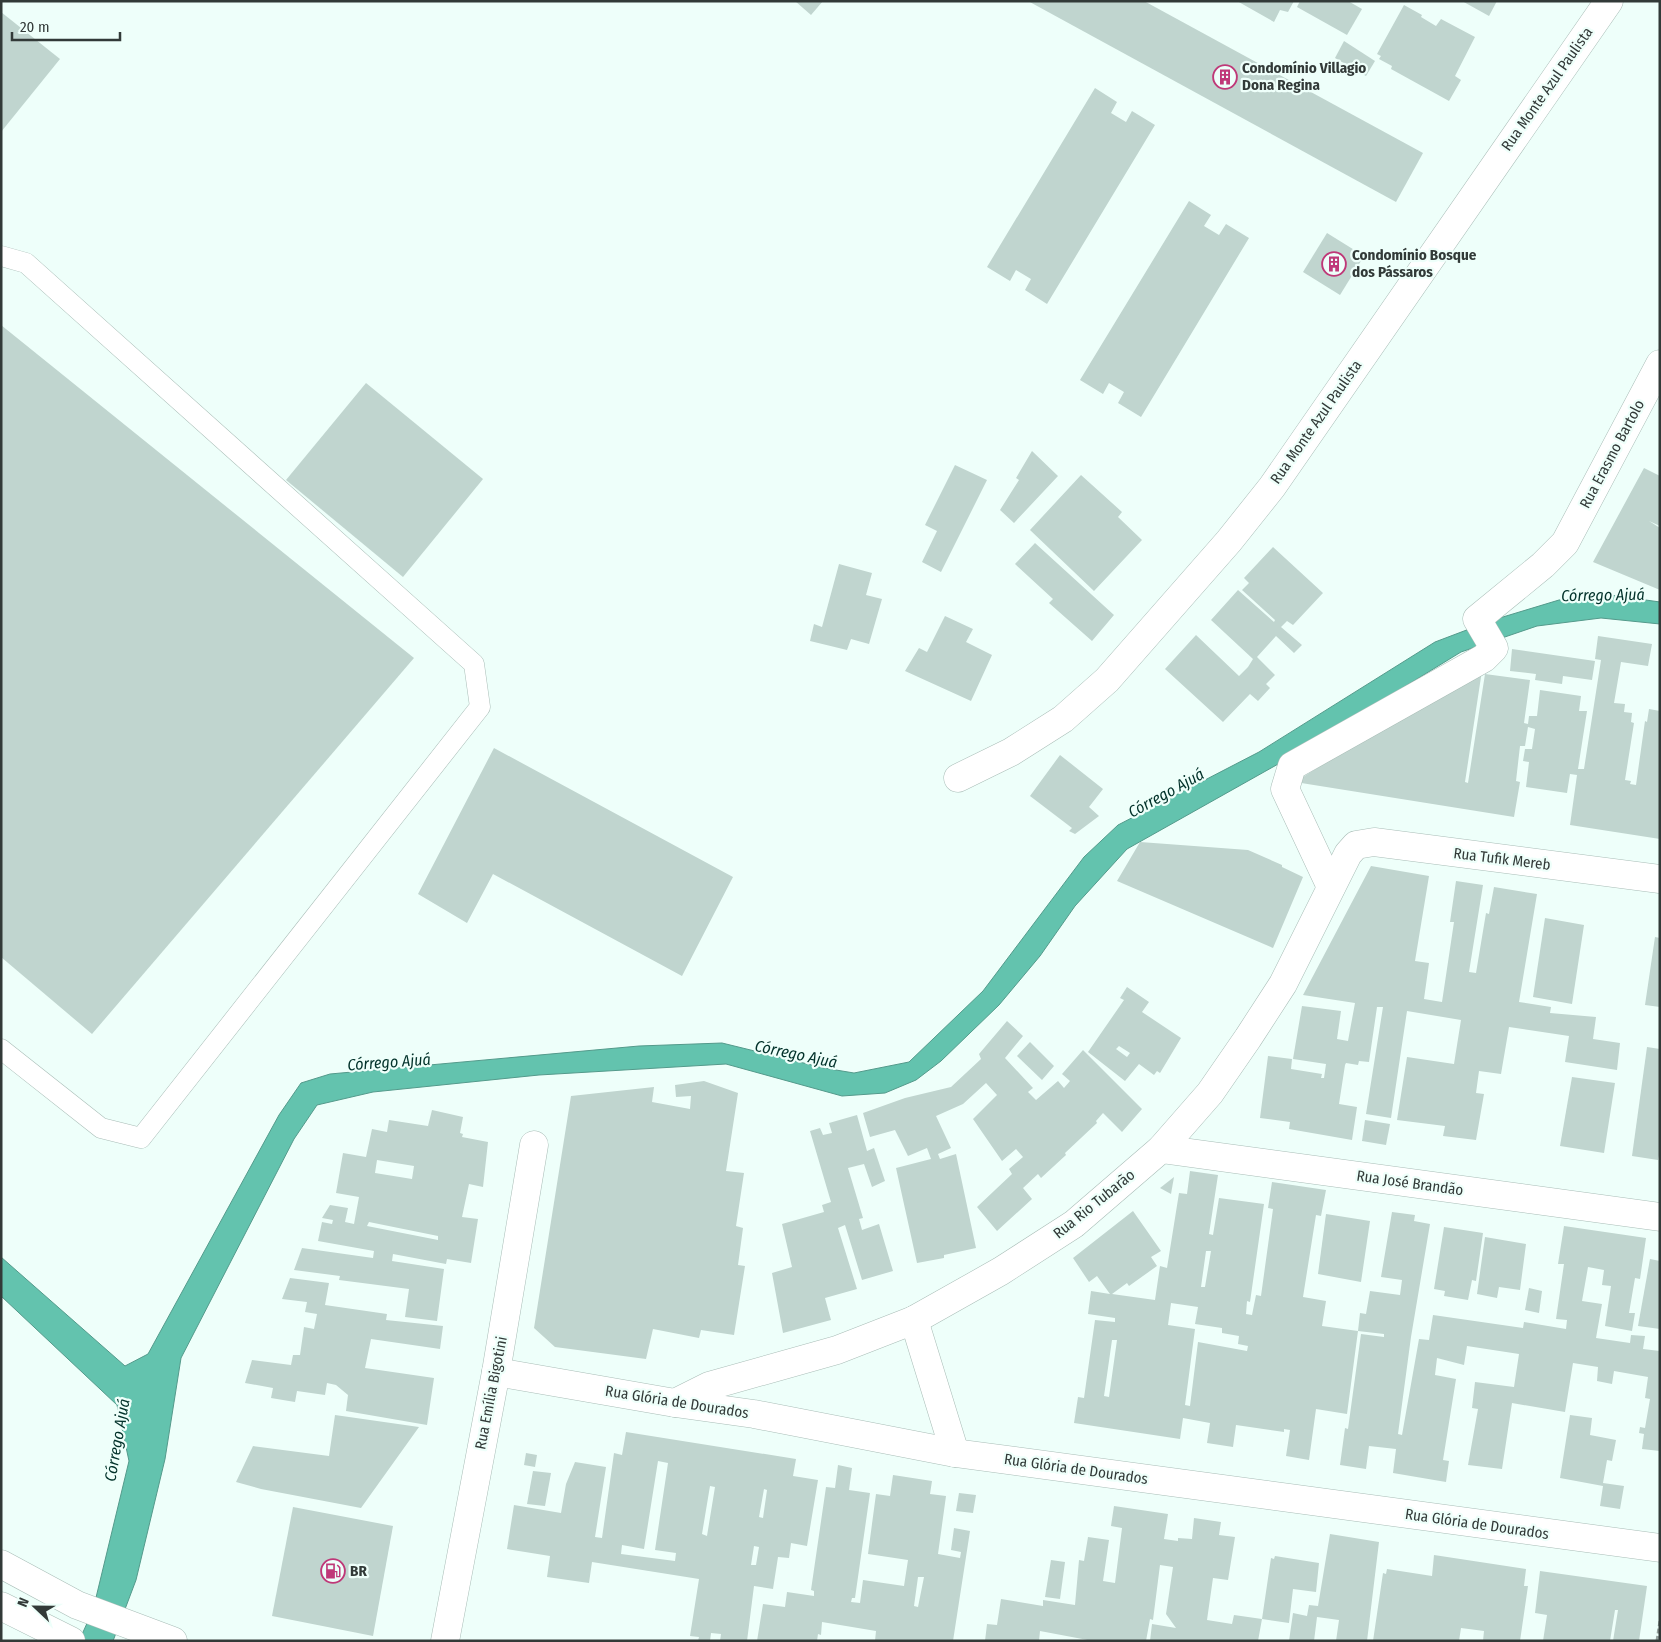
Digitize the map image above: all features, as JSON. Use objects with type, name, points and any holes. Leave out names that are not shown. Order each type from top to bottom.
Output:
[{"type":"street","name":"Rua Monte Azul Paulista","points":[[958,778],[1011,752],[1063,718],[1107,680],[1229,541],[1272,487],[1609,1]]},
{"type":"street","name":"Rua Erasmo Bartolo","points":[[1331,887],[1286,789],[1292,766],[1484,658],[1494,648],[1477,619],[1543,565],[1565,543],[1660,364]]},
{"type":"street","name":"Rua Tufik Mereb","points":[[1348,854],[1356,845],[1374,842],[1660,879]]},
{"type":"street","name":"Rua Rio Tubarão","points":[[675,1403],[708,1386],[837,1350],[914,1320],[1001,1271],[1074,1224],[1161,1149],[1210,1093],[1282,984],[1348,854]]},
{"type":"street","name":"Rua Emília Bigotini","points":[[445,1641],[496,1372],[534,1145]]},
{"type":"street","name":"Rua José Brandão","points":[[1161,1149],[1660,1217]]},
{"type":"street","points":[[914,1320],[955,1453]]},
{"type":"street","name":"Rua Glória de Dourados","points":[[496,1372],[675,1403],[754,1414],[955,1453],[1660,1548]]},
{"type":"street","points":[[1,1564],[77,1605],[161,1637]]},
{"type":"street","points":[[1,1606],[66,1639]]},
{"type":"lane","points":[[1,256],[26,263],[474,664],[480,707],[141,1138],[101,1128],[1,1049]]},
{"type":"path","points":[[1657,1641],[1660,1621]]},
{"type":"shaded area","points":[[1610,595],[1660,602],[1660,624],[1601,618],[1537,626],[1461,652],[1280,763],[1127,849],[1075,906],[1040,956],[999,1005],[941,1061],[916,1080],[885,1093],[842,1096],[726,1064],[539,1075],[373,1092],[317,1105],[294,1139],[181,1358],[165,1459],[136,1580],[113,1641],[79,1641],[93,1610],[129,1461],[117,1405],[1,1296],[1,1257],[125,1366],[148,1354],[279,1115],[301,1083],[330,1074],[639,1046],[722,1043],[824,1068],[854,1073],[909,1062],[983,991],[1084,857],[1118,825],[1259,752],[1435,642],[1493,620],[1559,600]]},
{"type":"building","points":[[795,1],[823,1],[811,15]]},
{"type":"building","name":"Condomínio Villagio Dona Regina","points":[[1028,1],[1144,1],[1423,153],[1396,202]]},
{"type":"building","points":[[1237,1],[1294,1],[1288,12],[1280,10],[1274,22]]},
{"type":"building","points":[[1300,1],[1348,1],[1362,9],[1347,35],[1297,7]]},
{"type":"building","points":[[1462,1],[1497,1],[1489,16]]},
{"type":"building","points":[[1404,5],[1422,15],[1421,17],[1436,26],[1441,19],[1475,37],[1455,76],[1461,80],[1449,101],[1391,69],[1392,66],[1379,59],[1381,56],[1377,54]]},
{"type":"building","points":[[1,12],[60,59],[1,132]]},
{"type":"building","points":[[1344,41],[1375,61],[1366,76],[1335,58]]},
{"type":"building","points":[[1095,88],[1117,102],[1111,113],[1126,122],[1132,111],[1155,125],[1047,304],[1025,290],[1031,279],[1016,270],[1010,281],[987,267]]},
{"type":"building","points":[[1189,201],[1211,215],[1204,226],[1219,235],[1226,224],[1249,238],[1141,417],[1118,403],[1124,392],[1109,383],[1103,394],[1080,380]]},
{"type":"building","name":"Condomínio Bosque dos Pássaros","points":[[1327,233],[1364,256],[1340,295],[1303,272]]},
{"type":"building","points":[[1,325],[414,658],[92,1034],[1,957]]},
{"type":"building","points":[[366,383],[483,479],[403,577],[286,480]]},
{"type":"building","points":[[1032,451],[1058,476],[1014,523],[1000,510],[1019,480],[1016,478]]},
{"type":"building","points":[[955,465],[987,480],[941,572],[922,562],[937,531],[925,525]]},
{"type":"building","points":[[1644,468],[1660,476],[1660,526],[1649,521],[1660,528],[1660,590],[1593,562]]},
{"type":"building","points":[[1081,475],[1122,512],[1118,517],[1142,540],[1094,591],[1030,530]]},
{"type":"building","points":[[1035,543],[1114,615],[1092,641],[1049,603],[1053,599],[1015,564]]},
{"type":"building","points":[[1273,547],[1323,593],[1293,625],[1287,621],[1281,627],[1302,645],[1294,653],[1276,636],[1257,657],[1275,675],[1266,684],[1270,688],[1258,701],[1250,694],[1223,722],[1165,669],[1196,635],[1239,676],[1248,667],[1253,659],[1211,620],[1238,590],[1274,622],[1275,620],[1242,590],[1249,583],[1244,578]]},
{"type":"building","points":[[839,564],[872,573],[866,595],[882,599],[869,644],[851,639],[847,650],[810,641],[814,624],[822,627]]},
{"type":"building","points":[[945,616],[973,629],[966,642],[992,655],[971,701],[905,671],[919,648],[927,652]]},
{"type":"building","points":[[1598,636],[1652,644],[1648,666],[1621,662],[1614,703],[1625,704],[1624,712],[1632,713],[1631,722],[1634,723],[1625,780],[1631,781],[1630,784],[1636,785],[1645,721],[1647,722],[1649,709],[1660,711],[1660,839],[1570,825],[1577,775],[1570,774],[1567,793],[1526,787],[1529,762],[1523,761],[1525,749],[1532,749],[1535,729],[1528,727],[1525,746],[1520,746],[1516,781],[1520,782],[1514,817],[1295,782],[1483,664],[1465,782],[1468,783],[1485,674],[1530,680],[1524,723],[1528,724],[1529,716],[1537,716],[1540,690],[1581,696],[1579,711],[1587,711],[1578,769],[1584,769],[1601,660],[1595,659]]},
{"type":"building","points":[[1512,649],[1595,661],[1592,680],[1563,676],[1562,684],[1535,680],[1536,674],[1510,671]]},
{"type":"building","points":[[494,748],[733,877],[682,976],[493,874],[467,923],[418,894]]},
{"type":"building","points":[[1060,755],[1103,789],[1089,807],[1099,816],[1075,834],[1069,831],[1072,828],[1030,796]]},
{"type":"building","points":[[1140,842],[1248,850],[1282,865],[1282,867],[1303,877],[1273,948],[1117,881]]},
{"type":"building","points":[[1371,866],[1429,876],[1415,961],[1429,963],[1424,999],[1442,1002],[1454,922],[1450,922],[1456,881],[1483,885],[1469,972],[1476,973],[1486,913],[1489,914],[1494,887],[1537,894],[1519,1002],[1551,1007],[1550,1013],[1596,1017],[1593,1039],[1620,1043],[1617,1070],[1565,1062],[1569,1036],[1509,1027],[1501,1074],[1479,1071],[1476,1093],[1484,1094],[1476,1140],[1443,1136],[1445,1126],[1397,1120],[1407,1057],[1454,1064],[1461,1020],[1407,1011],[1391,1118],[1366,1114],[1383,1007],[1377,1007],[1369,1062],[1359,1061],[1358,1065],[1346,1063],[1345,1065],[1339,1104],[1357,1107],[1352,1140],[1289,1129],[1290,1122],[1260,1118],[1268,1056],[1292,1059],[1291,1069],[1322,1074],[1321,1078],[1324,1078],[1326,1064],[1293,1059],[1302,1006],[1341,1011],[1337,1039],[1348,1041],[1355,1003],[1303,995]]},
{"type":"building","points":[[1545,918],[1584,925],[1572,1004],[1533,997]]},
{"type":"building","points":[[1655,937],[1660,938],[1660,1007],[1645,1005]]},
{"type":"building","points":[[1127,987],[1149,1002],[1142,1012],[1181,1038],[1160,1073],[1157,1071],[1154,1075],[1139,1064],[1125,1081],[1088,1052],[1124,1000],[1120,998]],"holes":[[[1119,1046],[1130,1053],[1127,1057],[1116,1049]]]},
{"type":"building","points":[[1007,1021],[1023,1036],[1005,1058],[1033,1088],[1028,1092],[1036,1100],[1058,1081],[1064,1088],[1070,1081],[1062,1074],[1083,1050],[1142,1109],[1122,1132],[1103,1113],[1096,1121],[1097,1123],[1065,1153],[1066,1155],[1041,1178],[1038,1174],[1023,1188],[1032,1199],[997,1231],[977,1207],[1012,1174],[1009,1169],[1023,1157],[1016,1149],[1002,1161],[973,1119],[997,1095],[986,1083],[963,1104],[936,1116],[951,1148],[938,1154],[940,1159],[956,1154],[976,1248],[944,1255],[944,1258],[917,1263],[896,1168],[931,1159],[927,1148],[908,1156],[895,1130],[870,1137],[863,1113],[905,1098],[951,1087],[981,1059],[979,1054]]},
{"type":"building","points":[[1030,1042],[1054,1066],[1042,1080],[1017,1056]]},
{"type":"building","points":[[1647,1047],[1660,1049],[1660,1150],[1658,1160],[1632,1156]]},
{"type":"building","points":[[1572,1077],[1615,1083],[1604,1153],[1560,1146]]},
{"type":"building","points":[[704,1081],[738,1093],[726,1171],[744,1173],[736,1226],[743,1228],[738,1265],[745,1266],[734,1335],[701,1330],[699,1338],[653,1329],[646,1359],[555,1347],[534,1328],[571,1096],[654,1087],[652,1102],[690,1109],[691,1096],[676,1097],[675,1085]]},
{"type":"building","points":[[432,1110],[463,1117],[460,1133],[463,1134],[462,1137],[488,1142],[483,1187],[469,1184],[462,1217],[478,1219],[471,1263],[447,1259],[446,1264],[393,1254],[392,1261],[444,1269],[437,1321],[405,1317],[409,1289],[339,1280],[340,1276],[294,1270],[302,1248],[373,1258],[374,1251],[318,1241],[322,1222],[332,1224],[333,1220],[322,1218],[330,1205],[348,1208],[345,1222],[354,1224],[359,1197],[336,1193],[343,1153],[366,1157],[372,1129],[387,1132],[389,1120],[428,1126]],"holes":[[[377,1160],[414,1166],[412,1179],[375,1173]],[[369,1222],[438,1236],[438,1240],[367,1226]]]},
{"type":"building","points":[[857,1115],[867,1151],[874,1148],[885,1181],[872,1187],[864,1164],[848,1168],[863,1218],[859,1219],[862,1230],[879,1224],[893,1271],[862,1280],[845,1225],[838,1228],[857,1289],[825,1298],[831,1320],[783,1333],[772,1273],[792,1267],[782,1224],[824,1212],[822,1205],[831,1202],[810,1131],[820,1128],[823,1135],[832,1133],[829,1123]]},
{"type":"building","points":[[1365,1120],[1390,1124],[1386,1145],[1362,1141]]},
{"type":"building","points":[[1190,1171],[1218,1175],[1209,1234],[1213,1235],[1219,1198],[1264,1204],[1250,1302],[1247,1301],[1246,1314],[1252,1315],[1256,1295],[1261,1296],[1273,1209],[1268,1208],[1272,1182],[1326,1190],[1321,1216],[1316,1215],[1303,1297],[1326,1301],[1322,1326],[1358,1331],[1347,1414],[1316,1409],[1309,1460],[1286,1456],[1290,1430],[1284,1429],[1284,1432],[1236,1425],[1233,1447],[1207,1443],[1210,1423],[1183,1418],[1180,1439],[1074,1423],[1078,1397],[1084,1398],[1095,1320],[1115,1322],[1115,1318],[1088,1314],[1091,1291],[1110,1294],[1097,1276],[1089,1282],[1073,1258],[1133,1211],[1161,1251],[1151,1257],[1157,1266],[1129,1286],[1127,1283],[1112,1294],[1155,1300],[1160,1266],[1167,1268],[1179,1193],[1187,1194]],"holes":[[[1206,1251],[1211,1251],[1205,1287],[1201,1287]],[[1171,1303],[1198,1307],[1195,1324],[1222,1328],[1222,1333],[1239,1336],[1238,1344],[1248,1346],[1247,1351],[1198,1342],[1190,1406],[1185,1405],[1195,1329],[1168,1325]],[[1112,1340],[1117,1340],[1109,1397],[1104,1396]]]},
{"type":"building","points":[[1174,1177],[1171,1194],[1160,1188]]},
{"type":"building","points":[[1392,1212],[1415,1215],[1414,1221],[1430,1224],[1411,1337],[1398,1434],[1402,1435],[1419,1339],[1429,1340],[1433,1315],[1523,1328],[1524,1322],[1566,1329],[1567,1320],[1556,1319],[1564,1264],[1558,1264],[1564,1226],[1646,1238],[1640,1279],[1635,1278],[1629,1313],[1635,1313],[1632,1331],[1605,1326],[1611,1286],[1602,1285],[1604,1270],[1588,1267],[1582,1301],[1602,1304],[1596,1338],[1630,1343],[1631,1335],[1645,1336],[1643,1349],[1660,1351],[1660,1451],[1642,1449],[1644,1434],[1639,1433],[1640,1427],[1645,1428],[1650,1399],[1645,1398],[1648,1377],[1614,1371],[1612,1384],[1597,1381],[1598,1367],[1573,1363],[1565,1412],[1512,1403],[1502,1469],[1468,1465],[1478,1409],[1472,1408],[1475,1382],[1514,1387],[1519,1354],[1467,1346],[1464,1365],[1437,1358],[1435,1375],[1456,1379],[1443,1460],[1449,1461],[1446,1482],[1393,1473],[1396,1449],[1369,1446],[1366,1469],[1340,1465],[1345,1428],[1348,1429],[1361,1334],[1384,1337],[1384,1334],[1358,1331],[1360,1313],[1366,1314],[1370,1291],[1400,1295],[1402,1280],[1381,1277]]},
{"type":"building","points":[[1326,1214],[1370,1221],[1361,1282],[1318,1274]]},
{"type":"building","points":[[1444,1227],[1483,1233],[1476,1281],[1472,1280],[1468,1300],[1444,1296],[1445,1291],[1434,1289]]},
{"type":"building","points":[[1485,1237],[1526,1244],[1520,1290],[1499,1287],[1497,1298],[1477,1294]]},
{"type":"building","points":[[1650,1259],[1660,1261],[1660,1329],[1638,1326]]},
{"type":"building","points":[[290,1278],[329,1283],[325,1305],[387,1314],[386,1320],[443,1326],[440,1349],[371,1339],[365,1368],[434,1378],[427,1425],[346,1411],[348,1395],[336,1385],[327,1383],[325,1395],[297,1391],[295,1402],[271,1398],[273,1388],[245,1383],[252,1360],[291,1365],[293,1355],[300,1355],[304,1327],[314,1329],[317,1314],[305,1312],[307,1302],[282,1299]]},
{"type":"building","points":[[1529,1288],[1542,1291],[1539,1313],[1525,1310]]},
{"type":"building","points":[[335,1415],[419,1427],[361,1508],[261,1489],[236,1482],[253,1446],[329,1456]]},
{"type":"building","points":[[1570,1415],[1592,1418],[1590,1435],[1616,1440],[1612,1461],[1607,1460],[1603,1483],[1624,1486],[1620,1509],[1600,1506],[1603,1486],[1560,1478]]},
{"type":"building","points":[[626,1432],[796,1459],[793,1476],[818,1480],[807,1546],[791,1543],[789,1558],[778,1557],[773,1589],[754,1586],[747,1641],[720,1641],[721,1634],[711,1633],[710,1641],[698,1641],[699,1637],[690,1636],[699,1579],[592,1562],[589,1583],[547,1577],[550,1556],[507,1549],[514,1505],[561,1513],[566,1484],[575,1462],[606,1467],[595,1537],[602,1538],[614,1453],[622,1455]],"holes":[[[658,1461],[668,1463],[655,1550],[676,1553],[675,1561],[621,1554],[622,1545],[644,1549]],[[710,1486],[715,1487],[707,1536],[702,1534]],[[764,1489],[767,1490],[763,1518],[759,1517]],[[754,1546],[759,1547],[756,1565],[751,1565]]]},
{"type":"building","points":[[526,1453],[537,1455],[535,1467],[524,1465]]},
{"type":"building","points":[[838,1465],[852,1468],[849,1490],[870,1493],[855,1598],[852,1598],[851,1602],[860,1603],[863,1580],[904,1586],[908,1560],[868,1554],[876,1494],[890,1496],[893,1475],[932,1481],[930,1494],[946,1496],[938,1554],[960,1558],[961,1552],[951,1550],[954,1528],[970,1531],[953,1641],[875,1641],[876,1631],[822,1622],[821,1635],[818,1634],[817,1641],[757,1641],[763,1604],[785,1607],[787,1592],[814,1596],[814,1591],[811,1590],[826,1487],[835,1488]],"holes":[[[918,1577],[924,1577],[918,1607],[914,1606]]]},
{"type":"building","points":[[533,1471],[551,1473],[545,1506],[527,1504]]},
{"type":"building","points":[[959,1493],[976,1495],[973,1513],[956,1511]]},
{"type":"building","points":[[1114,1506],[1168,1514],[1164,1539],[1178,1541],[1178,1538],[1192,1539],[1194,1518],[1221,1522],[1219,1535],[1235,1537],[1228,1580],[1213,1578],[1207,1620],[1232,1624],[1234,1615],[1262,1619],[1258,1641],[1150,1641],[1152,1624],[1176,1628],[1166,1614],[1173,1567],[1160,1565],[1153,1620],[1150,1619],[1146,1641],[1093,1641],[1040,1631],[1039,1641],[985,1641],[987,1624],[997,1625],[1001,1599],[1043,1606],[1043,1600],[1075,1605],[1079,1560],[1084,1561],[1088,1537],[1109,1540],[1103,1581],[1115,1583],[1122,1528],[1111,1526]]},
{"type":"building","name":"BR","points":[[293,1507],[393,1526],[373,1636],[272,1616]]},
{"type":"building","points":[[1330,1534],[1379,1542],[1367,1641],[1336,1641],[1339,1620],[1317,1617],[1314,1641],[1289,1641],[1293,1613],[1307,1616],[1309,1605],[1318,1606]]},
{"type":"building","points":[[1434,1555],[1526,1569],[1524,1586],[1528,1586],[1520,1641],[1483,1641],[1484,1631],[1461,1628],[1459,1641],[1373,1641],[1383,1573],[1386,1574],[1387,1569],[1432,1576]]},
{"type":"building","points":[[1275,1556],[1319,1563],[1316,1592],[1293,1589],[1289,1623],[1262,1619],[1271,1558],[1274,1559]]},
{"type":"building","points":[[1051,1560],[1065,1562],[1060,1599],[1045,1597]]},
{"type":"building","points":[[1540,1571],[1647,1586],[1639,1641],[1613,1641],[1618,1610],[1615,1610],[1610,1641],[1543,1641],[1547,1615],[1535,1613]]},
{"type":"place","name":"Condomínio Villagio Dona Regina","points":[[1225,77]]},
{"type":"place","name":"Condomínio Bosque dos Pássaros","points":[[1334,264]]},
{"type":"place","name":"BR","points":[[333,1571]]},
{"type":"water label","name":"Córrego Ajuá","points":[[1603,595]]},
{"type":"water label","name":"Córrego Ajuá","points":[[1166,793]]},
{"type":"water label","name":"Córrego Ajuá","points":[[796,1054]]},
{"type":"water label","name":"Córrego Ajuá","points":[[389,1062]]},
{"type":"water label","name":"Córrego Ajuá","points":[[117,1440]]}]
